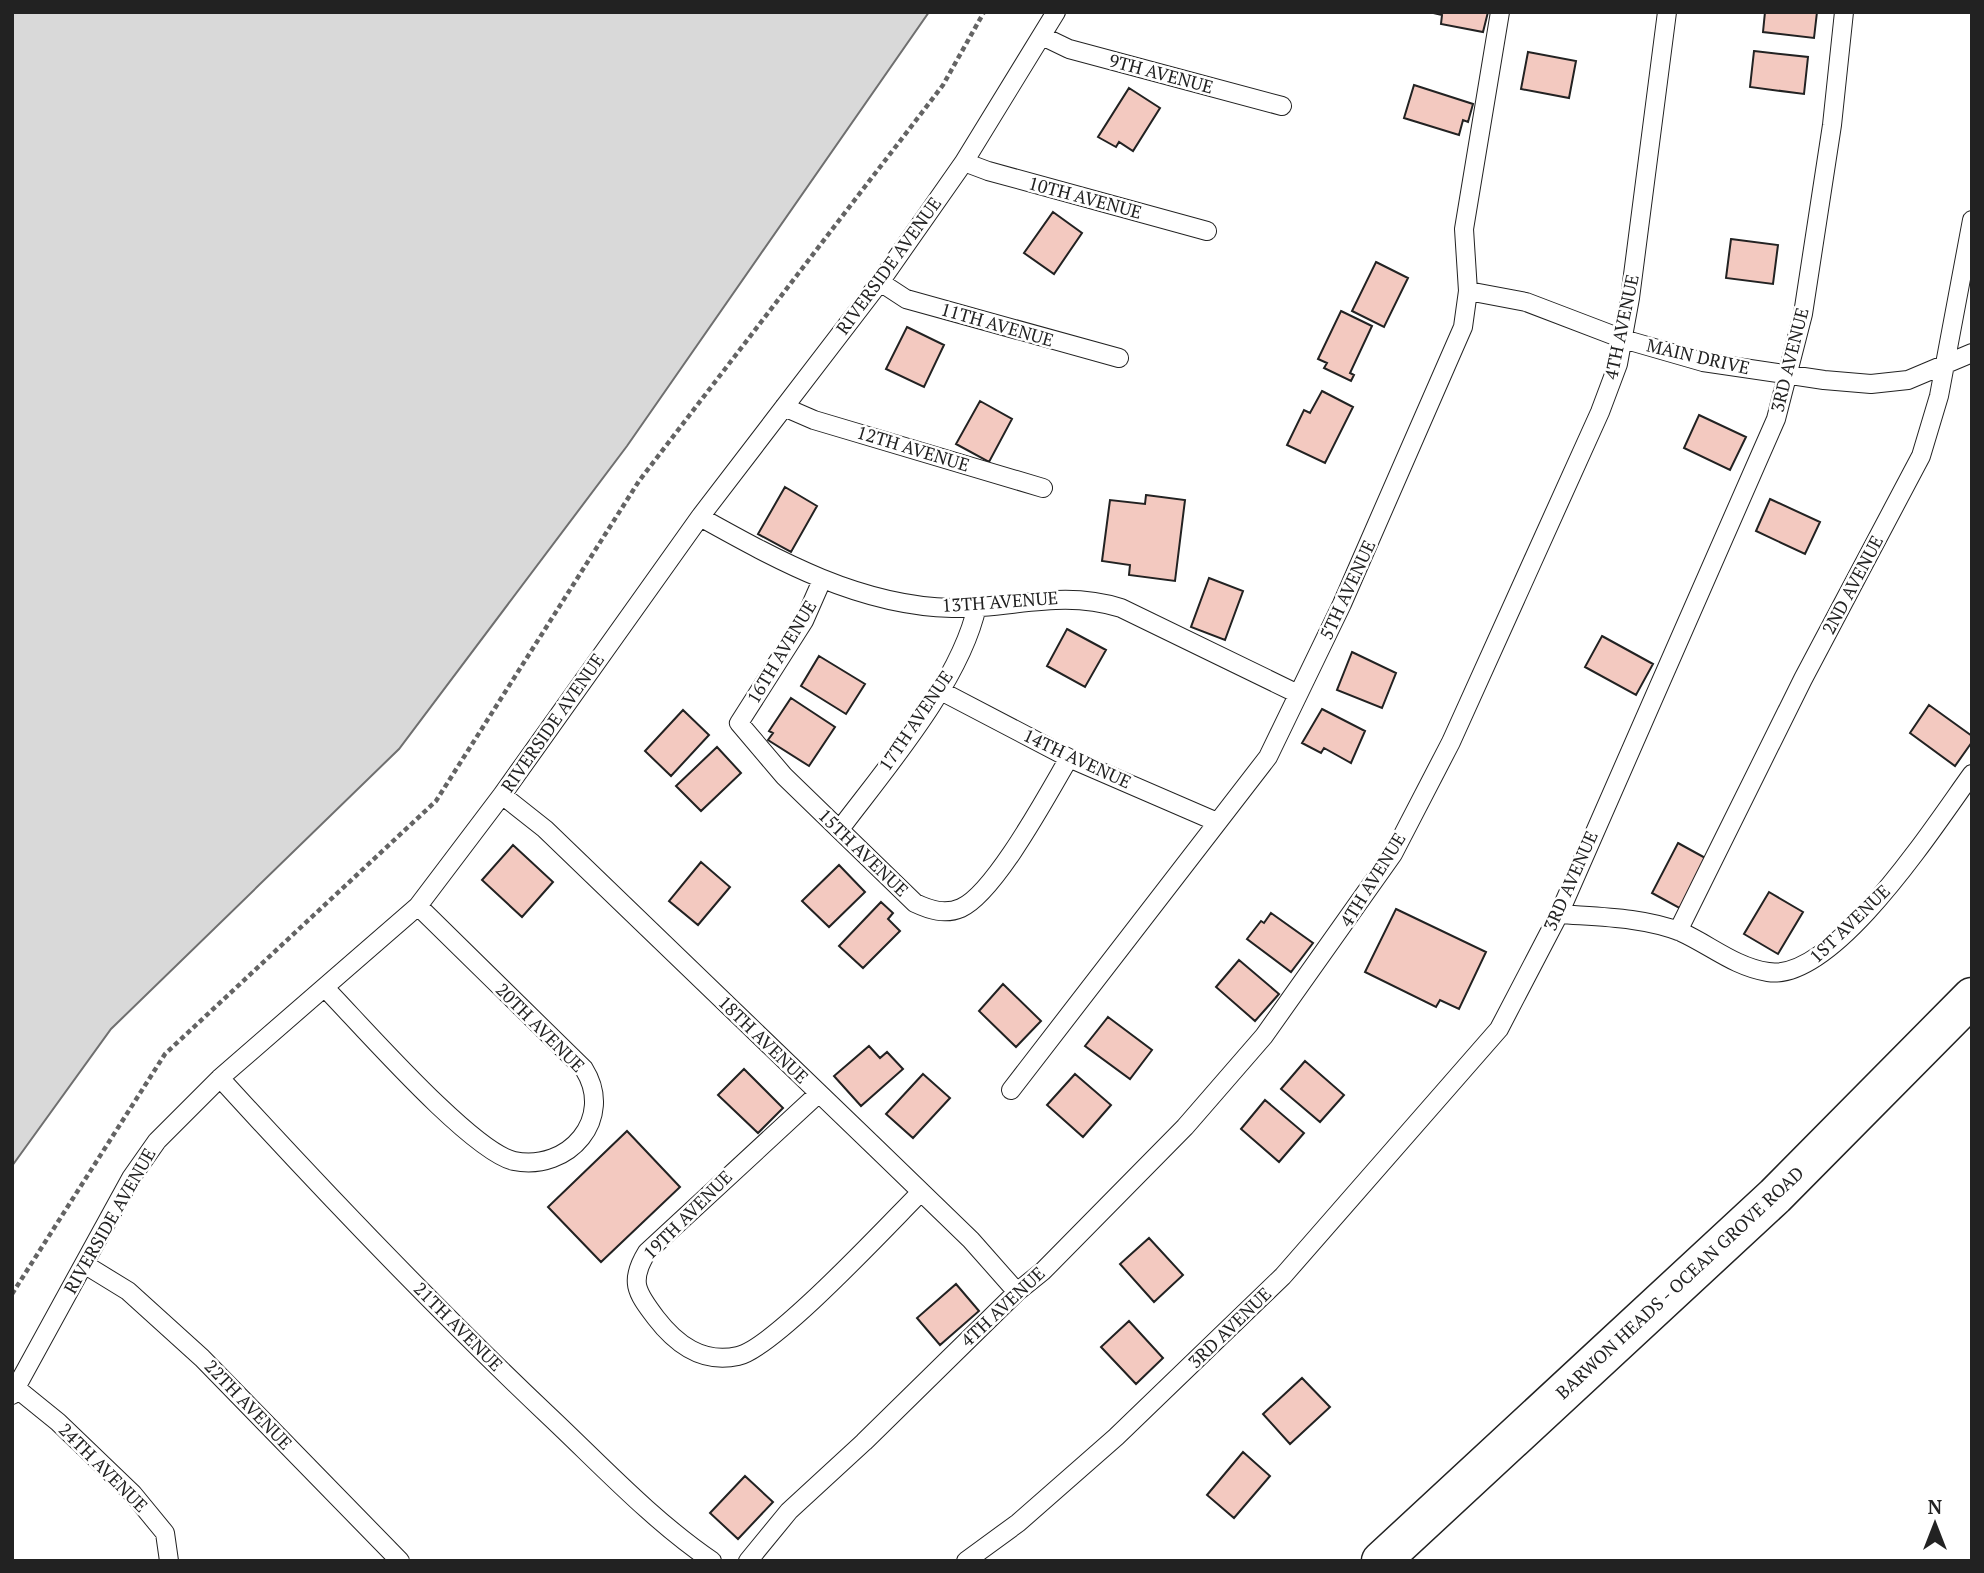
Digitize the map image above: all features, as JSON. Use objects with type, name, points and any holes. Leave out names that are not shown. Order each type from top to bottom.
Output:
[{"type":"main road","name":"BARWON HEADS - OCEAN GROVE ROAD","points":[[1381,1561],[1774,1196],[1972,997]]},
{"type":"lane","name":"RIVERSIDE AVENUE","points":[[14,1391],[131,1178],[157,1141],[220,1079],[418,906],[502,795],[700,517],[880,282],[964,162],[1055,12]]},
{"type":"lane","name":"5TH AVENUE","points":[[1011,1090],[1268,757],[1342,604],[1463,327],[1468,291],[1464,229],[1500,12]]},
{"type":"lane","name":"4TH AVENUE","points":[[748,1561],[789,1511],[864,1442],[1017,1292],[1043,1271],[1185,1127],[1264,1036],[1393,854],[1451,742],[1600,412],[1618,364],[1655,124],[1667,12]]},
{"type":"lane","name":"3RD AVENUE","points":[[966,1561],[1018,1523],[1116,1437],[1283,1276],[1499,1029],[1559,914],[1690,621],[1776,419],[1803,314],[1832,125],[1844,12]]},
{"type":"lane","name":"9TH AVENUE","points":[[1042,36],[1069,49],[1282,106]]},
{"type":"lane","name":"10TH AVENUE","points":[[964,162],[988,172],[1207,231]]},
{"type":"lane","name":"2ND AVENUE","points":[[1678,931],[1803,679],[1921,456],[1939,396],[1972,220]]},
{"type":"lane","name":"11TH AVENUE","points":[[880,282],[905,299],[1119,358]]},
{"type":"lane","name":"MAIN DRIVE","points":[[1468,291],[1526,302],[1623,339],[1703,362],[1789,375],[1871,384],[1909,380],[1943,368],[1972,353]]},
{"type":"lane","name":"12TH AVENUE","points":[[784,407],[814,420],[1043,488]]},
{"type":"lane","name":"13TH AVENUE","points":[[700,517],[778,561],[822,580],[928,607],[977,607],[1043,598],[1099,601],[1132,613],[1298,694]]},
{"type":"lane","name":"16TH AVENUE","points":[[739,723],[804,621],[822,580]]},
{"type":"lane","name":"17TH AVENUE","points":[[840,829],[939,690],[966,643],[977,607]]},
{"type":"lane","name":"14TH AVENUE","points":[[939,690],[1069,758],[1217,822]]},
{"type":"lane","name":"15TH AVENUE","points":[[739,723],[784,776],[915,902],[932,911],[963,907],[978,895],[1017,844],[1069,758]]},
{"type":"lane","name":"1ST AVENUE","points":[[1559,914],[1633,921],[1678,931],[1723,956],[1769,972],[1790,972],[1807,966],[1836,942],[1898,876],[1972,774]]},
{"type":"lane","name":"18TH AVENUE","points":[[502,795],[545,829],[971,1240],[1017,1292]]},
{"type":"lane","name":"20TH AVENUE","points":[[326,989],[451,1118],[488,1150],[512,1161],[535,1163],[549,1161],[569,1150],[582,1137],[591,1119],[595,1101],[593,1083],[584,1069],[418,906]]},
{"type":"lane","name":"21TH AVENUE","points":[[220,1079],[341,1211],[495,1364],[621,1485],[712,1561]]},
{"type":"lane","name":"19TH AVENUE","points":[[818,1094],[647,1252],[637,1268],[636,1285],[641,1298],[670,1336],[682,1346],[703,1355],[738,1356],[756,1349],[822,1291],[920,1193]]},
{"type":"lane","name":"22TH AVENUE","points":[[84,1264],[128,1291],[202,1358],[400,1561]]},
{"type":"lane","name":"24TH AVENUE","points":[[14,1391],[58,1422],[133,1494],[164,1533],[169,1561]]},
{"type":"path","points":[[12,1294],[165,1054],[436,800],[639,481],[943,86],[984,12]]},
{"type":"shaded area","points":[[12,12],[929,12],[627,446],[399,749],[111,1029],[12,1166]]},
{"type":"building","points":[[1429,12],[1488,12],[1483,32],[1441,24],[1442,15]]},
{"type":"building","points":[[1765,12],[1817,12],[1814,38],[1763,32]]},
{"type":"building","points":[[1754,51],[1808,57],[1804,94],[1750,87]]},
{"type":"building","points":[[1528,52],[1576,61],[1569,98],[1521,89]]},
{"type":"building","points":[[1414,85],[1473,104],[1468,122],[1463,120],[1459,135],[1404,118]]},
{"type":"building","points":[[1129,88],[1160,108],[1133,151],[1119,142],[1116,147],[1098,137]]},
{"type":"building","points":[[1053,212],[1082,233],[1054,274],[1024,253]]},
{"type":"building","points":[[1731,239],[1778,245],[1773,284],[1726,278]]},
{"type":"building","points":[[1376,262],[1408,278],[1384,327],[1352,311]]},
{"type":"building","points":[[1341,311],[1372,326],[1350,373],[1354,375],[1351,381],[1324,368],[1327,363],[1318,359]]},
{"type":"building","points":[[907,327],[944,345],[924,387],[886,369]]},
{"type":"building","points":[[1322,391],[1353,407],[1325,463],[1287,445],[1304,410],[1310,413]]},
{"type":"building","points":[[980,401],[1012,419],[989,462],[956,444]]},
{"type":"building","points":[[1699,415],[1746,437],[1730,470],[1684,448]]},
{"type":"building","points":[[785,487],[817,506],[791,552],[758,534]]},
{"type":"building","points":[[1146,495],[1185,500],[1175,581],[1129,575],[1130,565],[1102,561],[1110,500],[1145,504]]},
{"type":"building","points":[[1770,499],[1820,522],[1805,554],[1756,531]]},
{"type":"building","points":[[1209,578],[1243,591],[1225,640],[1191,627]]},
{"type":"building","points":[[1067,629],[1106,650],[1085,687],[1047,666]]},
{"type":"building","points":[[1602,636],[1653,664],[1636,695],[1585,667]]},
{"type":"building","points":[[1352,652],[1396,673],[1382,708],[1337,690]]},
{"type":"building","points":[[819,656],[865,684],[846,714],[801,686]]},
{"type":"building","points":[[791,698],[835,727],[809,766],[768,740],[773,733],[769,731]]},
{"type":"building","points":[[1929,705],[1972,736],[1972,742],[1955,766],[1910,733]]},
{"type":"building","points":[[1322,709],[1365,731],[1351,763],[1324,748],[1321,753],[1302,743]]},
{"type":"building","points":[[683,710],[709,735],[671,776],[645,751]]},
{"type":"building","points":[[717,747],[741,773],[701,811],[676,786]]},
{"type":"building","points":[[1678,843],[1709,860],[1683,910],[1652,893]]},
{"type":"building","points":[[513,845],[553,882],[522,917],[482,880]]},
{"type":"building","points":[[701,862],[730,887],[698,925],[669,901]]},
{"type":"building","points":[[839,865],[865,892],[829,927],[802,901]]},
{"type":"building","points":[[1769,892],[1803,912],[1778,954],[1744,934]]},
{"type":"building","points":[[881,902],[893,913],[888,919],[900,931],[863,968],[839,946]]},
{"type":"building","points":[[1396,909],[1486,952],[1459,1009],[1440,1000],[1436,1007],[1365,972]]},
{"type":"building","points":[[1271,913],[1313,943],[1291,972],[1247,939]]},
{"type":"building","points":[[1239,960],[1279,994],[1255,1021],[1216,987]]},
{"type":"building","points":[[1003,984],[1041,1021],[1016,1047],[979,1011]]},
{"type":"building","points":[[1108,1017],[1152,1050],[1130,1079],[1085,1046]]},
{"type":"building","points":[[869,1046],[880,1058],[887,1052],[903,1069],[861,1106],[834,1076]]},
{"type":"building","points":[[1305,1061],[1344,1095],[1320,1122],[1281,1089]]},
{"type":"building","points":[[744,1069],[783,1108],[758,1133],[718,1095]]},
{"type":"building","points":[[923,1074],[950,1098],[913,1138],[886,1114]]},
{"type":"building","points":[[1075,1074],[1111,1105],[1083,1137],[1047,1105]]},
{"type":"building","points":[[1265,1100],[1304,1133],[1279,1162],[1241,1129]]},
{"type":"building","points":[[627,1131],[680,1187],[601,1262],[548,1207]]},
{"type":"building","points":[[1149,1238],[1183,1275],[1154,1302],[1120,1264]]},
{"type":"building","points":[[956,1284],[979,1311],[940,1345],[917,1318]]},
{"type":"building","points":[[1129,1321],[1163,1358],[1136,1384],[1101,1347]]},
{"type":"building","points":[[1302,1378],[1330,1407],[1290,1444],[1263,1414]]},
{"type":"building","points":[[1243,1452],[1270,1476],[1234,1518],[1207,1495]]},
{"type":"building","points":[[745,1476],[773,1502],[738,1539],[710,1513]]}]
